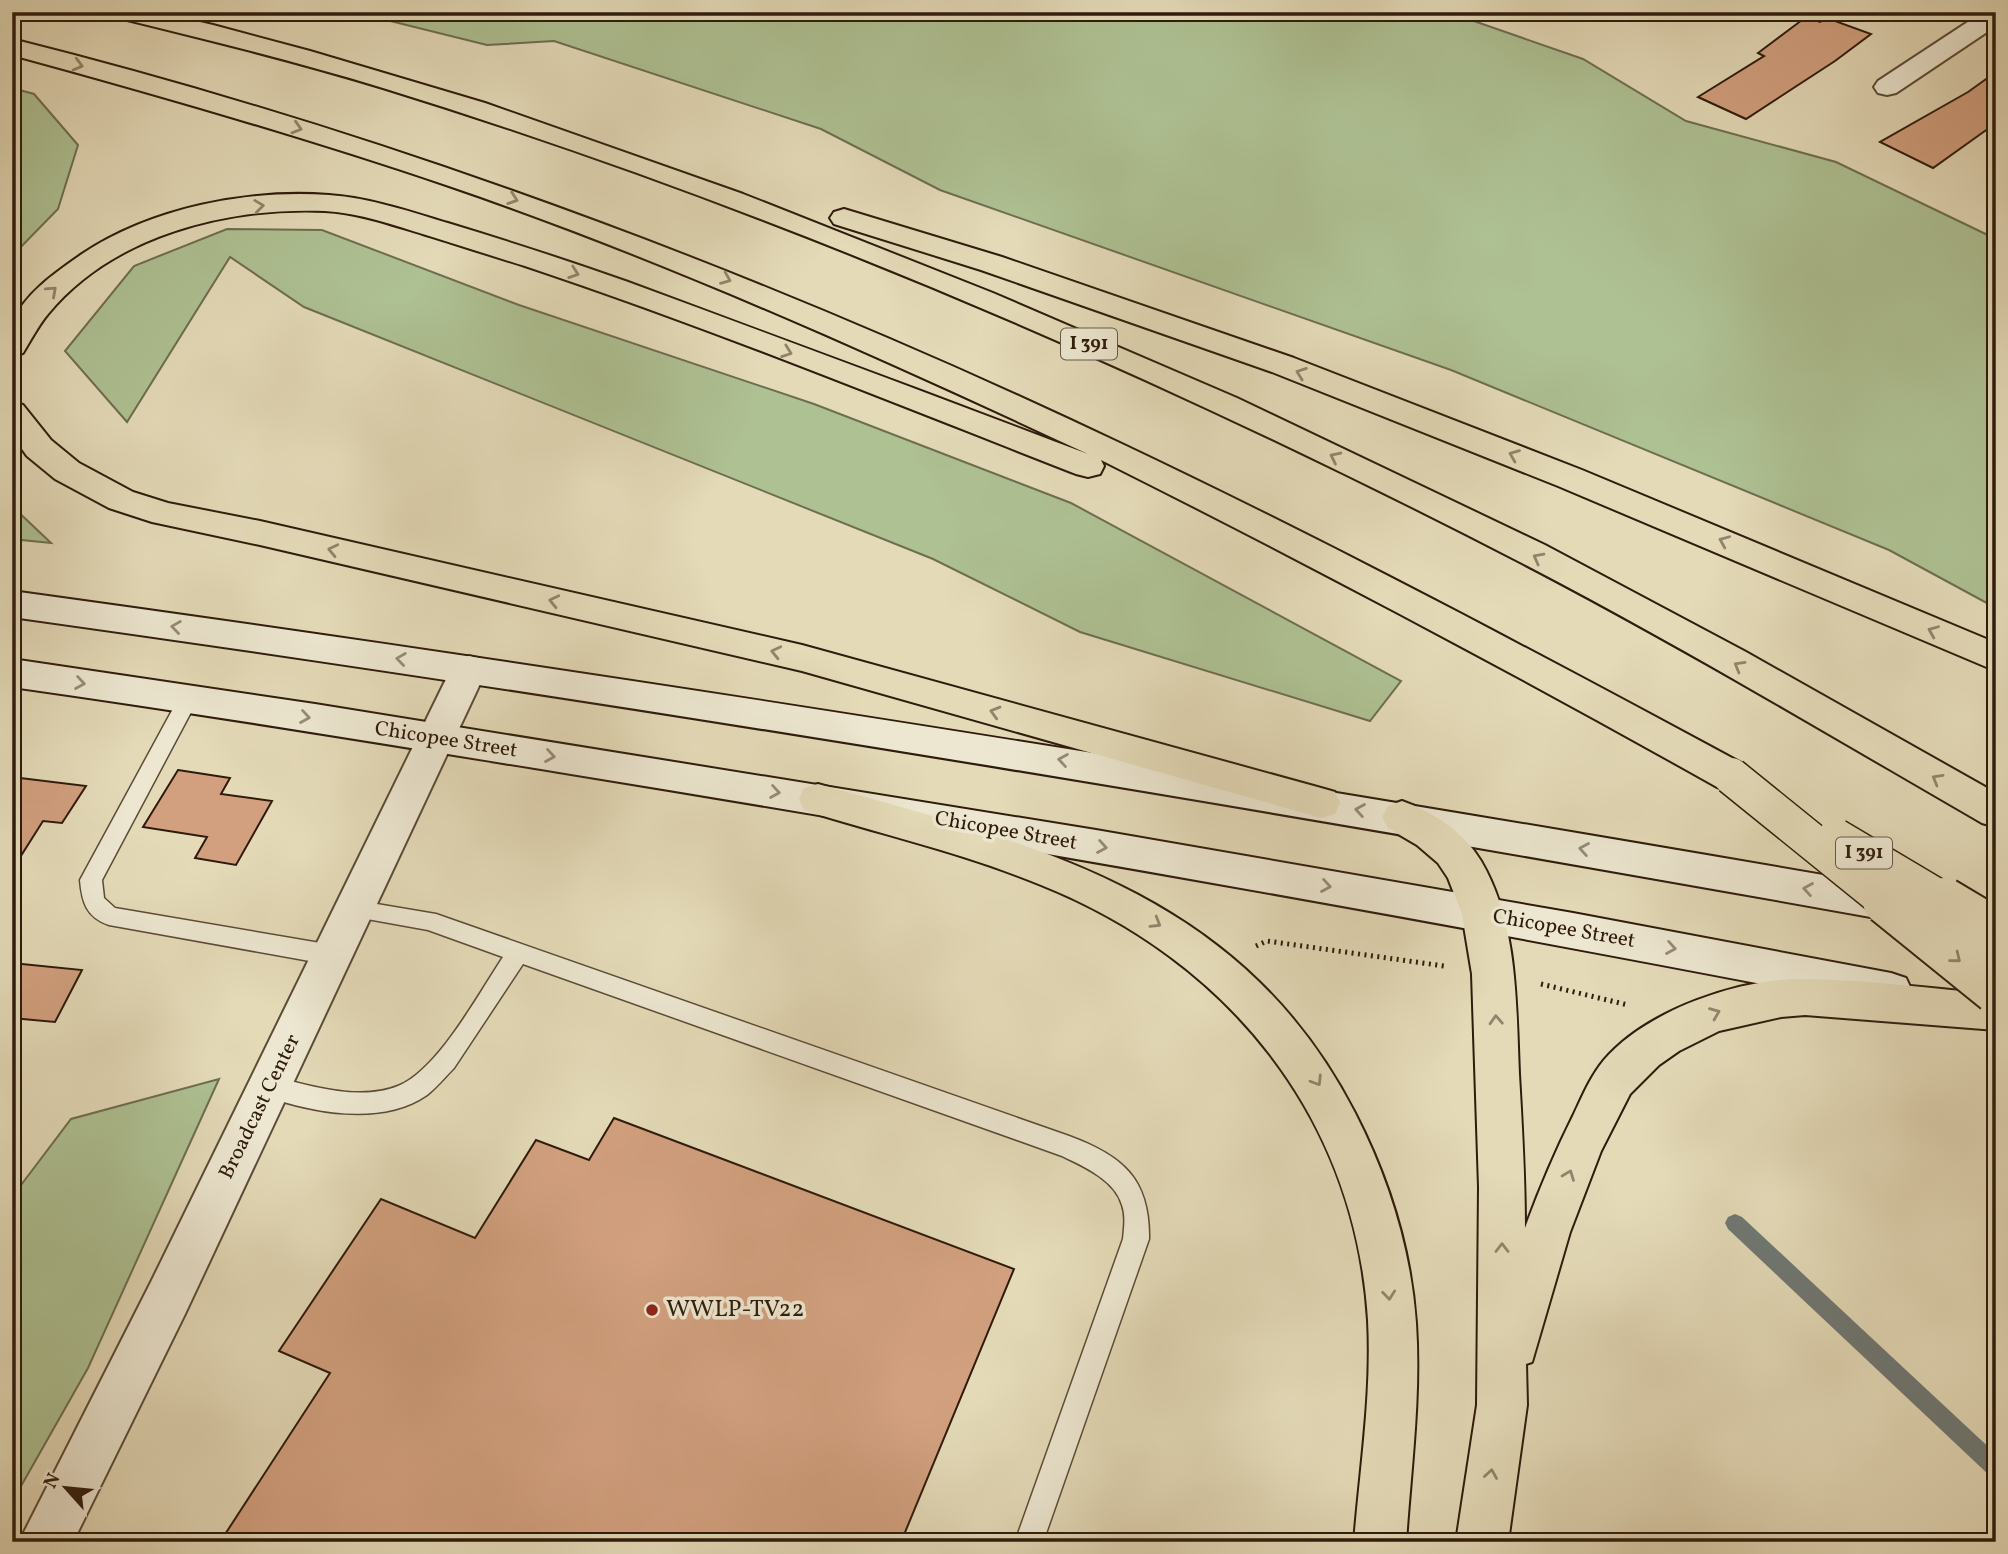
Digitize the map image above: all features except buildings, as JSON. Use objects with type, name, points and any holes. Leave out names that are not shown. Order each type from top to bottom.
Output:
[{"type":"highway","name":"I 391","points":[[124,12],[283,52],[502,118],[745,204],[1085,342],[1270,425],[1470,522],[1702,645],[1996,812]]},
{"type":"highway","name":"I 391","points":[[12,47],[201,99],[370,150],[545,210],[729,280],[1008,402],[1325,557],[1504,651],[1731,776],[1996,932]]},
{"type":"highway","points":[[502,118],[856,222],[1048,283],[1187,331],[1542,466],[1996,658]]},
{"type":"highway","points":[[12,346],[30,314],[63,281],[107,252],[151,231],[207,214],[267,204],[329,203],[362,208],[511,251],[622,290],[1325,557]]},
{"type":"highway","points":[[12,412],[38,448],[67,471],[121,500],[153,510],[802,658],[1321,803]]},
{"type":"highway","points":[[1731,776],[1996,990]]},
{"type":"highway","points":[[818,799],[992,850],[1059,874],[1119,902],[1199,951],[1235,981],[1271,1019],[1304,1061],[1332,1107],[1358,1164],[1377,1226],[1390,1292],[1393,1356],[1380,1542]]},
{"type":"highway","points":[[1402,817],[1431,834],[1452,852],[1475,890],[1493,974],[1502,1186],[1502,1405]]},
{"type":"highway","points":[[1482,1542],[1502,1405],[1521,1321],[1544,1244],[1570,1172],[1603,1100],[1624,1069],[1650,1048],[1710,1015],[1733,1007],[1779,998],[1805,997],[1996,1011]]},
{"type":"main road","points":[[1887,87],[1996,15]]},
{"type":"main road","points":[[12,604],[469,669],[1000,750],[1402,817],[1996,923]]},
{"type":"main road","name":"Broadcast Center","points":[[46,1542],[270,1087],[469,669]]},
{"type":"main road","name":"Chicopee Street","points":[[12,673],[818,799],[1482,914],[1996,1011]]},
{"type":"lane","points":[[188,699],[92,880],[93,902],[109,916],[332,955]]},
{"type":"lane","points":[[353,909],[413,917],[1069,1147],[1089,1156],[1121,1180],[1132,1194],[1136,1209],[1136,1239],[1029,1542]]},
{"type":"lane","points":[[270,1087],[330,1100],[361,1102],[390,1099],[410,1092],[443,1063],[518,953]]},
{"type":"path","points":[[1246,950],[1267,941],[1455,968]]},
{"type":"path","points":[[1527,980],[1635,1007]]},
{"type":"green space","points":[[354,12],[1448,12],[1583,59],[1686,121],[1836,162],[1996,239],[1996,608],[1889,550],[1451,370],[940,190],[821,129],[554,41],[487,45]]},
{"type":"green space","points":[[12,88],[34,94],[78,145],[58,209],[12,256]]},
{"type":"green space","points":[[227,229],[322,230],[519,305],[814,404],[1071,503],[1401,681],[1370,721],[1080,632],[933,559],[304,307],[230,257],[127,422],[65,351],[134,266]]},
{"type":"green space","points":[[12,506],[51,543],[12,539]]},
{"type":"green space","points":[[219,1079],[88,1368],[12,1502],[12,1197],[71,1119]]},
{"type":"waterway","points":[[1735,1223],[1996,1468]]},
{"type":"place","name":"WWLP-TV22","points":[[652,1310]]}]
